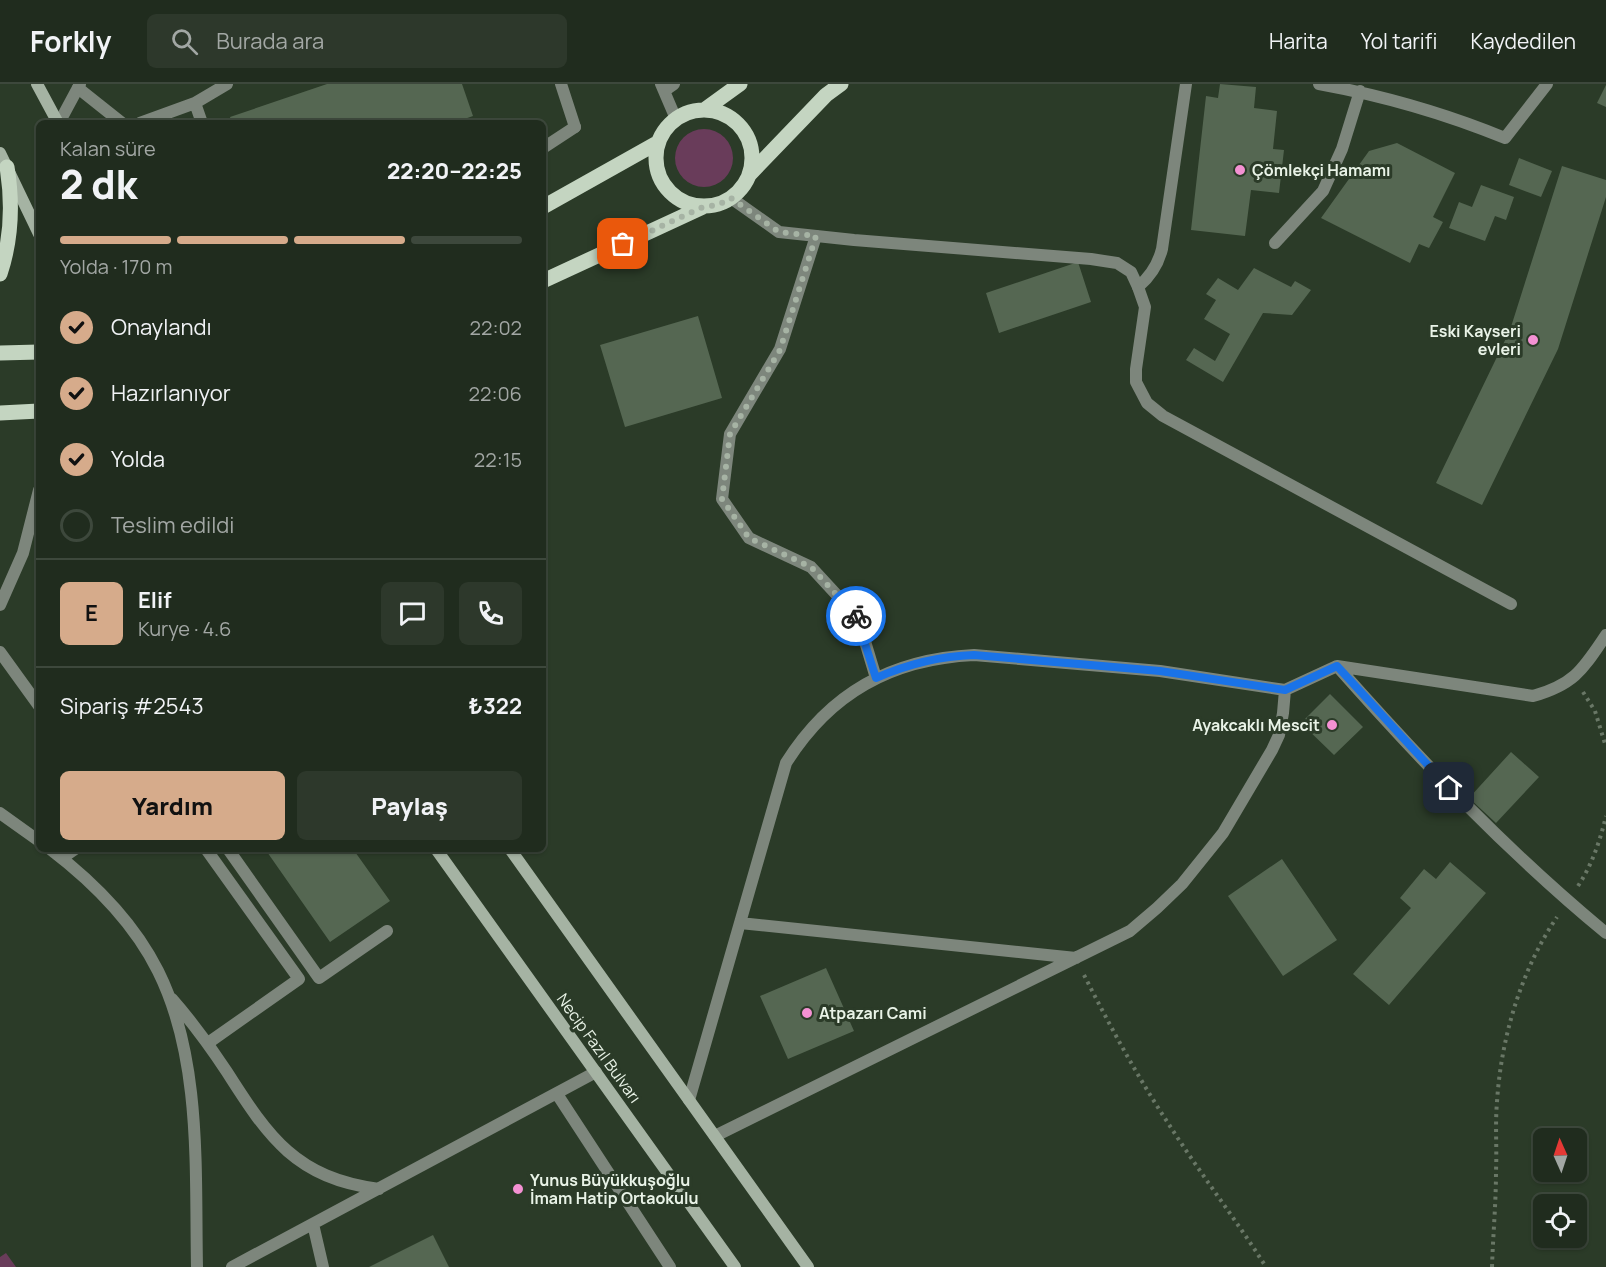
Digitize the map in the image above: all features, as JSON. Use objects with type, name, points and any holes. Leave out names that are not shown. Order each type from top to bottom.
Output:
[{"type":"main road","points":[[704,110],[740,84]]},
{"type":"main road","points":[[546,280],[703,207],[718,205],[731,198],[743,188],[750,174],[826,95],[841,84]]},
{"type":"main road","points":[[703,207],[688,204],[674,197],[663,186],[657,173],[655,158],[657,143],[664,129],[675,119],[689,112],[704,110],[733,119],[744,130],[750,144],[752,159],[750,174]]},
{"type":"main road","points":[[546,205],[657,143]]},
{"type":"main road","points":[[0,274],[9,243],[12,218],[11,192],[4,160]]},
{"type":"main road","points":[[0,354],[36,352]]},
{"type":"main road","points":[[0,413],[36,411]]},
{"type":"street","points":[[37,84],[57,120]]},
{"type":"street","points":[[148,120],[195,103],[227,84]]},
{"type":"street","points":[[546,146],[574,127],[561,84]]},
{"type":"street","points":[[1138,287],[1149,277],[1162,249],[1186,84]]},
{"type":"street","points":[[1320,84],[1409,103],[1505,138],[1547,84]]},
{"type":"street","points":[[61,120],[79,86],[119,120]]},
{"type":"street","points":[[666,86],[675,119]]},
{"type":"street","points":[[1275,243],[1323,191],[1342,149],[1360,92]]},
{"type":"street","points":[[195,103],[201,120]]},
{"type":"street","points":[[4,160],[36,228]]},
{"type":"street","points":[[731,198],[779,232],[1091,258],[1117,264],[1131,272],[1145,307],[1136,382],[1147,403],[1163,416],[1511,604]]},
{"type":"street","points":[[816,236],[780,350],[730,434],[722,499],[749,538],[811,567],[858,618],[876,678]]},
{"type":"street","points":[[0,605],[23,552],[36,502]]},
{"type":"street","points":[[689,1100],[786,763],[799,743],[831,708],[852,691],[876,678],[924,660],[974,655],[1160,671],[1285,690],[1337,666],[1533,696],[1572,679],[1584,668],[1606,635]]},
{"type":"street","points":[[0,652],[36,702]]},
{"type":"street","points":[[1337,666],[1449,788],[1568,901],[1606,933]]},
{"type":"street","points":[[715,1136],[1130,931],[1157,908],[1205,857],[1240,806],[1279,735],[1285,690]]},
{"type":"street","points":[[0,813],[36,839]]},
{"type":"street","points":[[54,852],[106,900],[126,924],[149,956],[168,995],[180,1038],[191,1093],[195,1138],[197,1267]]},
{"type":"street","points":[[62,858],[71,852]]},
{"type":"street","points":[[208,852],[299,979],[208,1043]]},
{"type":"street","points":[[230,852],[319,978],[387,931]]},
{"type":"street","name":"Necip Fazıl Bulvarı","points":[[438,852],[735,1267]]},
{"type":"street","points":[[512,852],[808,1267]]},
{"type":"street","points":[[740,923],[1076,958]]},
{"type":"street","points":[[168,995],[208,1043],[255,1116],[284,1149],[313,1170],[334,1179],[356,1186],[379,1189]]},
{"type":"street","points":[[232,1267],[596,1072]]},
{"type":"street","points":[[557,1094],[670,1267]]},
{"type":"street","points":[[313,1224],[323,1267]]},
{"type":"path","points":[[1572,679],[1585,694],[1595,711],[1606,747]]},
{"type":"path","points":[[1492,1267],[1497,1100],[1508,1033],[1528,970],[1553,923],[1592,861],[1606,816]]},
{"type":"path","points":[[1076,958],[1134,1068],[1166,1121],[1266,1267]]},
{"type":"shaded area","points":[[698,129],[710,129],[725,137],[733,152],[733,164],[725,179],[710,187],[698,187],[683,179],[675,164],[675,152],[683,137]]},
{"type":"shaded area","points":[[6,1253],[16,1267],[0,1267],[0,1257]]},
{"type":"building","points":[[327,84],[462,84],[473,116],[462,120],[231,120],[230,117]]},
{"type":"building","name":"Çömlekçi Hamamı","points":[[1220,84],[1256,87],[1254,108],[1277,111],[1273,149],[1284,150],[1279,193],[1251,190],[1245,236],[1191,230],[1206,96],[1218,98]]},
{"type":"building","points":[[1606,85],[1606,107],[1597,103]]},
{"type":"building","points":[[1397,143],[1455,173],[1433,217],[1443,222],[1429,248],[1419,244],[1410,263],[1321,218],[1369,151]]},
{"type":"building","points":[[1519,158],[1552,171],[1541,197],[1509,185]]},
{"type":"building","name":"Eski Kayseri evleri","points":[[1562,166],[1606,180],[1606,197],[1558,349],[1482,505],[1436,483],[1510,330]]},
{"type":"building","points":[[1481,185],[1514,197],[1506,220],[1495,216],[1485,241],[1449,228],[1459,202],[1472,207]]},
{"type":"building","points":[[1078,262],[1091,302],[999,333],[986,293]]},
{"type":"building","points":[[1254,268],[1291,287],[1295,281],[1311,290],[1292,315],[1263,313],[1223,382],[1186,360],[1194,348],[1215,361],[1230,334],[1204,319],[1216,300],[1206,294],[1218,278],[1238,290]]},
{"type":"building","points":[[698,316],[722,398],[625,427],[600,345]]},
{"type":"building","name":"Ayakcaklı Mescit","points":[[1330,694],[1363,727],[1334,755],[1301,723]]},
{"type":"building","points":[[1511,752],[1539,777],[1496,823],[1469,798]]},
{"type":"building","points":[[267,852],[355,852],[390,901],[330,942]]},
{"type":"building","points":[[1282,859],[1337,940],[1283,976],[1228,896]]},
{"type":"building","points":[[1450,862],[1486,893],[1389,1005],[1353,974],[1411,908],[1400,898],[1424,869],[1436,879]]},
{"type":"building","name":"Atpazarı Cami","points":[[826,968],[854,1031],[788,1059],[760,996]]},
{"type":"building","points":[[433,1235],[449,1267],[369,1267]]},
{"type":"way so far","points":[[623,244],[703,207],[718,205],[731,198],[779,232],[816,236],[780,350],[730,434],[722,499],[749,538],[811,567],[856,616]]},
{"type":"place","name":"Çömlekçi Hamamı","points":[[1240,170]]},
{"type":"place","name":"Eski Kayseri evleri","points":[[1533,340]]},
{"type":"place","name":"Ayakcaklı Mescit","points":[[1332,725]]},
{"type":"place","name":"Atpazarı Cami","points":[[807,1013]]},
{"type":"place","name":"Yunus Büyükkuşoğlu İmam Hatip Ortaokulu","points":[[518,1189]]},
{"type":"route","points":[[856,616],[876,678],[924,660],[974,655],[1160,671],[1285,690],[1337,666],[1384,720],[1449,788]]}]
